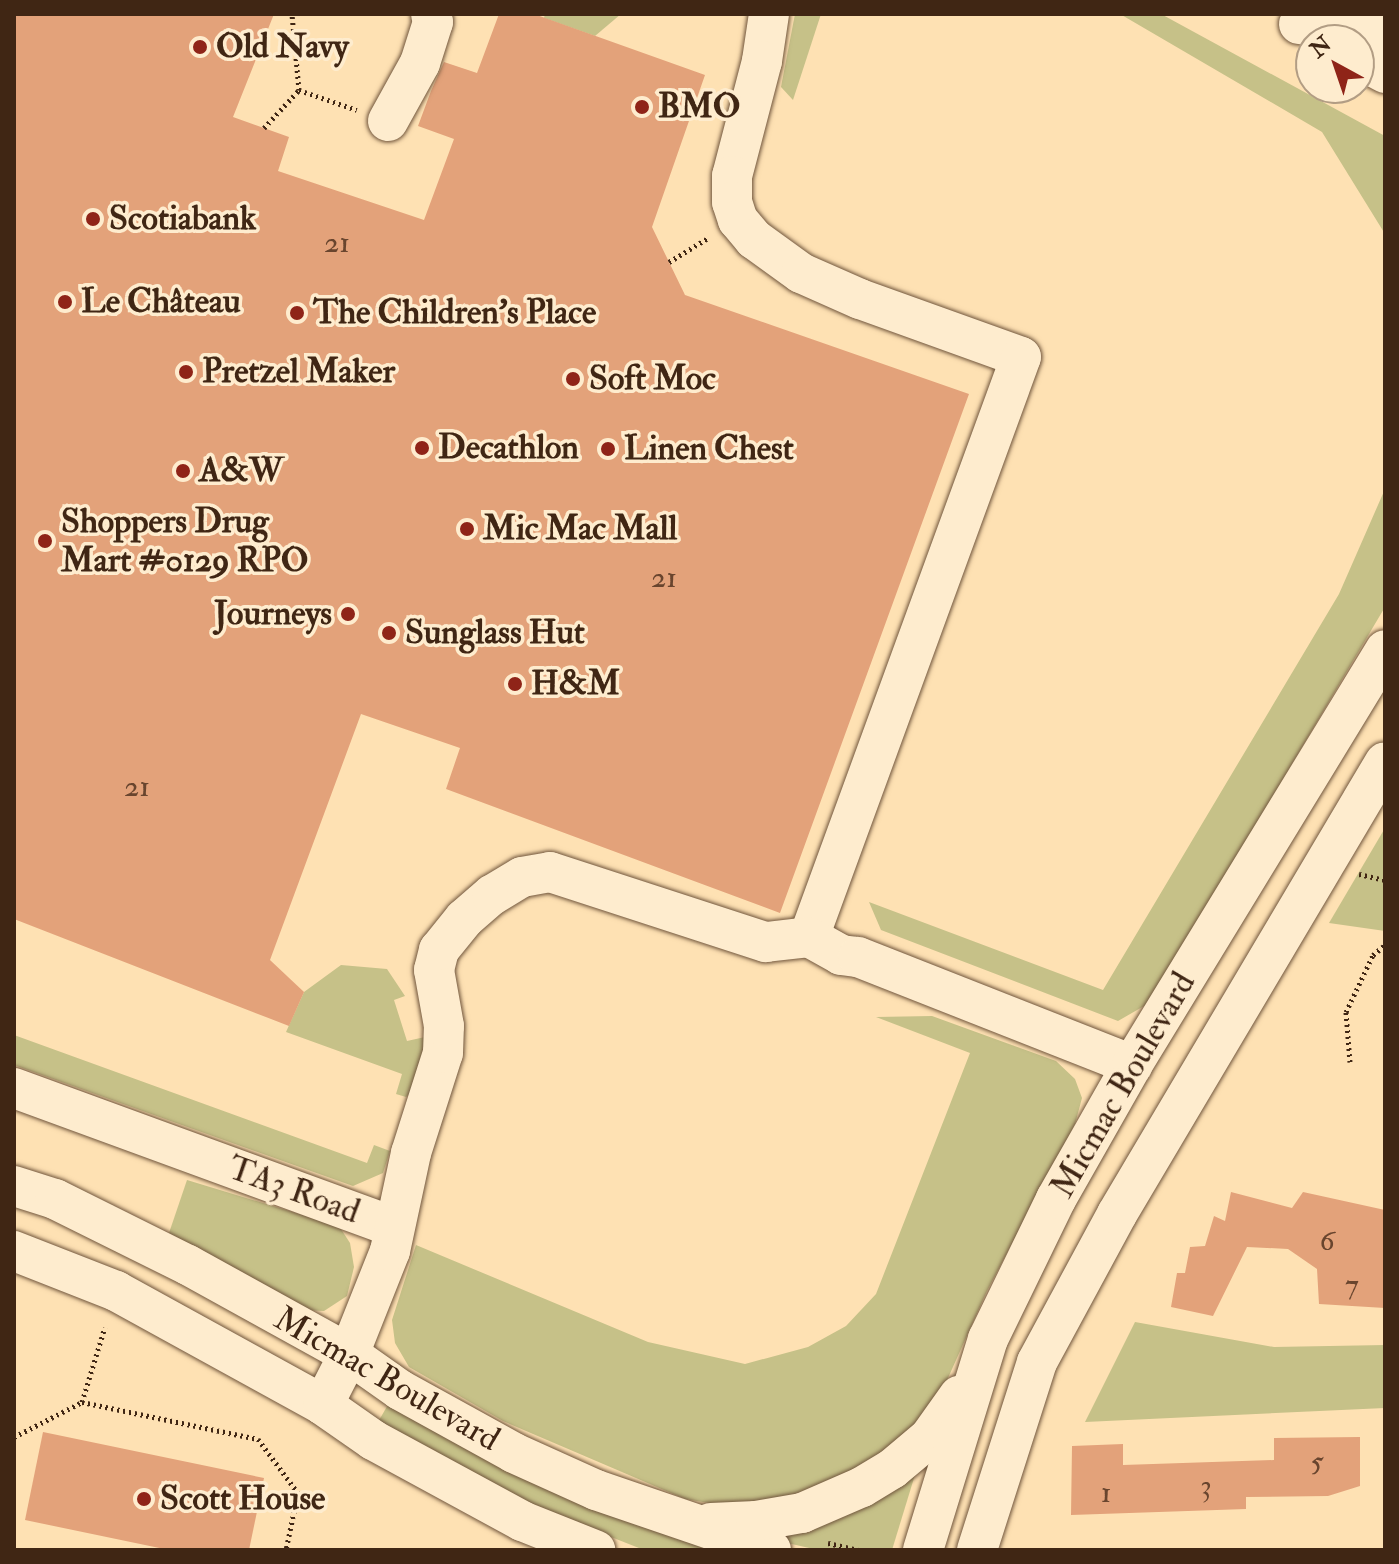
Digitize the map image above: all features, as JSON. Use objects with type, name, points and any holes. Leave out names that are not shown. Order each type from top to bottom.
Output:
[{"type":"street","points":[[388,121],[420,63],[433,22],[431,14]]},
{"type":"street","points":[[769,14],[762,61],[732,176],[732,202],[738,220],[754,239],[801,273],[860,299],[1021,357],[809,937]]},
{"type":"street","name":"Micmac Boulevard","points":[[923,1550],[988,1339],[1056,1199],[1132,1065],[1385,650]]},
{"type":"street","name":"Micmac Boulevard","points":[[977,1550],[1037,1362],[1117,1214],[1385,762]]},
{"type":"street","points":[[392,1226],[443,1053],[444,1026],[434,970],[439,950],[464,919],[492,895],[522,877],[550,872],[766,942],[809,937],[841,955],[858,957],[1132,1065]]},
{"type":"street","name":"TA3 Road","points":[[14,1088],[392,1226],[390,1251],[349,1354],[323,1405]]},
{"type":"street","name":"Micmac Boulevard","points":[[14,1186],[55,1199],[154,1248],[349,1354],[400,1390],[514,1453],[596,1490],[771,1550]]},
{"type":"street","name":"Micmac Boulevard","points":[[14,1251],[116,1291],[323,1405],[373,1440],[522,1521],[595,1550]]},
{"type":"street","points":[[688,1524],[756,1521],[802,1513],[862,1487],[892,1469],[929,1438],[958,1396],[988,1339]]},
{"type":"path","points":[[264,128],[299,90],[292,14]]},
{"type":"path","points":[[299,90],[388,121]]},
{"type":"path","points":[[1354,872],[1385,880]]},
{"type":"path","points":[[1350,1062],[1346,1012],[1373,955],[1385,945]]},
{"type":"path","points":[[14,1437],[82,1402],[258,1439],[298,1493],[286,1550]]},
{"type":"shaded area","points":[[545,14],[621,14],[595,36],[544,18]]},
{"type":"shaded area","points":[[795,14],[821,14],[793,100],[781,87]]},
{"type":"shaded area","points":[[1120,14],[1161,14],[1295,87],[1295,104],[1326,104],[1385,136],[1385,234],[1322,132]]},
{"type":"shaded area","points":[[1385,489],[1385,607],[1151,1002],[1118,1021],[881,930],[869,902],[1103,990],[1339,594]]},
{"type":"shaded area","points":[[1385,828],[1385,931],[1329,923]]},
{"type":"shaded area","points":[[341,965],[387,969],[405,996],[394,1000],[407,1041],[425,1037],[424,1066],[415,1090],[406,1097],[396,1094],[402,1074],[286,1032],[304,992]]},
{"type":"shaded area","points":[[932,1016],[1056,1061],[1075,1079],[1082,1098],[1075,1124],[987,1291],[935,1407],[854,1476],[789,1500],[739,1508],[685,1499],[503,1421],[409,1367],[395,1343],[392,1320],[416,1245],[648,1342],[745,1364],[808,1347],[846,1326],[876,1294],[970,1053],[876,1017]]},
{"type":"shaded area","points":[[14,1035],[367,1163],[374,1145],[390,1151],[383,1173],[353,1186],[14,1065]]},
{"type":"shaded area","points":[[187,1180],[339,1226],[350,1243],[354,1267],[347,1296],[324,1311],[304,1310],[169,1233]]},
{"type":"shaded area","points":[[1135,1322],[1274,1347],[1385,1345],[1385,1408],[1085,1422]]},
{"type":"shaded area","points":[[389,1403],[724,1550],[644,1550],[525,1503],[378,1422]]},
{"type":"shaded area","points":[[918,1465],[892,1550],[818,1550],[761,1537]]},
{"type":"building","name":"Mic Mac Mall","points":[[14,14],[274,14],[233,117],[289,137],[278,171],[424,220],[454,139],[418,126],[444,62],[477,73],[499,14],[534,14],[705,75],[652,227],[685,295],[969,394],[780,913],[446,789],[460,748],[361,714],[270,960],[304,992],[289,1026],[14,919]]},
{"type":"building","points":[[1231,1192],[1292,1208],[1303,1192],[1385,1210],[1385,1308],[1319,1304],[1317,1269],[1288,1249],[1247,1247],[1213,1316],[1171,1307],[1177,1273],[1185,1273],[1190,1247],[1205,1246],[1214,1216],[1225,1221]]},
{"type":"building","name":"Scott House","points":[[43,1432],[264,1478],[249,1550],[169,1550],[25,1520]]},
{"type":"building","points":[[1360,1437],[1360,1486],[1328,1496],[1246,1497],[1246,1509],[1071,1515],[1072,1446],[1123,1444],[1123,1465],[1274,1460],[1274,1438]]},
{"type":"place","name":"Old Navy","points":[[200,47]]},
{"type":"place","name":"BMO","points":[[642,107]]},
{"type":"place","name":"Scotiabank","points":[[93,219]]},
{"type":"place","name":"Le Château","points":[[65,302]]},
{"type":"place","name":"The Children's Place","points":[[297,313]]},
{"type":"place","name":"Pretzel Maker","points":[[186,372]]},
{"type":"place","name":"Soft Moc","points":[[573,379]]},
{"type":"place","name":"Decathlon","points":[[422,448]]},
{"type":"place","name":"Linen Chest","points":[[608,449]]},
{"type":"place","name":"A&W","points":[[183,471]]},
{"type":"place","name":"Mic Mac Mall","points":[[467,529]]},
{"type":"place","name":"Shoppers Drug Mart #0129 RPO","points":[[45,541]]},
{"type":"place","name":"Journeys","points":[[348,614]]},
{"type":"place","name":"Sunglass Hut","points":[[389,633]]},
{"type":"place","name":"H&M","points":[[515,684]]},
{"type":"place","name":"Scott House","points":[[144,1499]]}]
